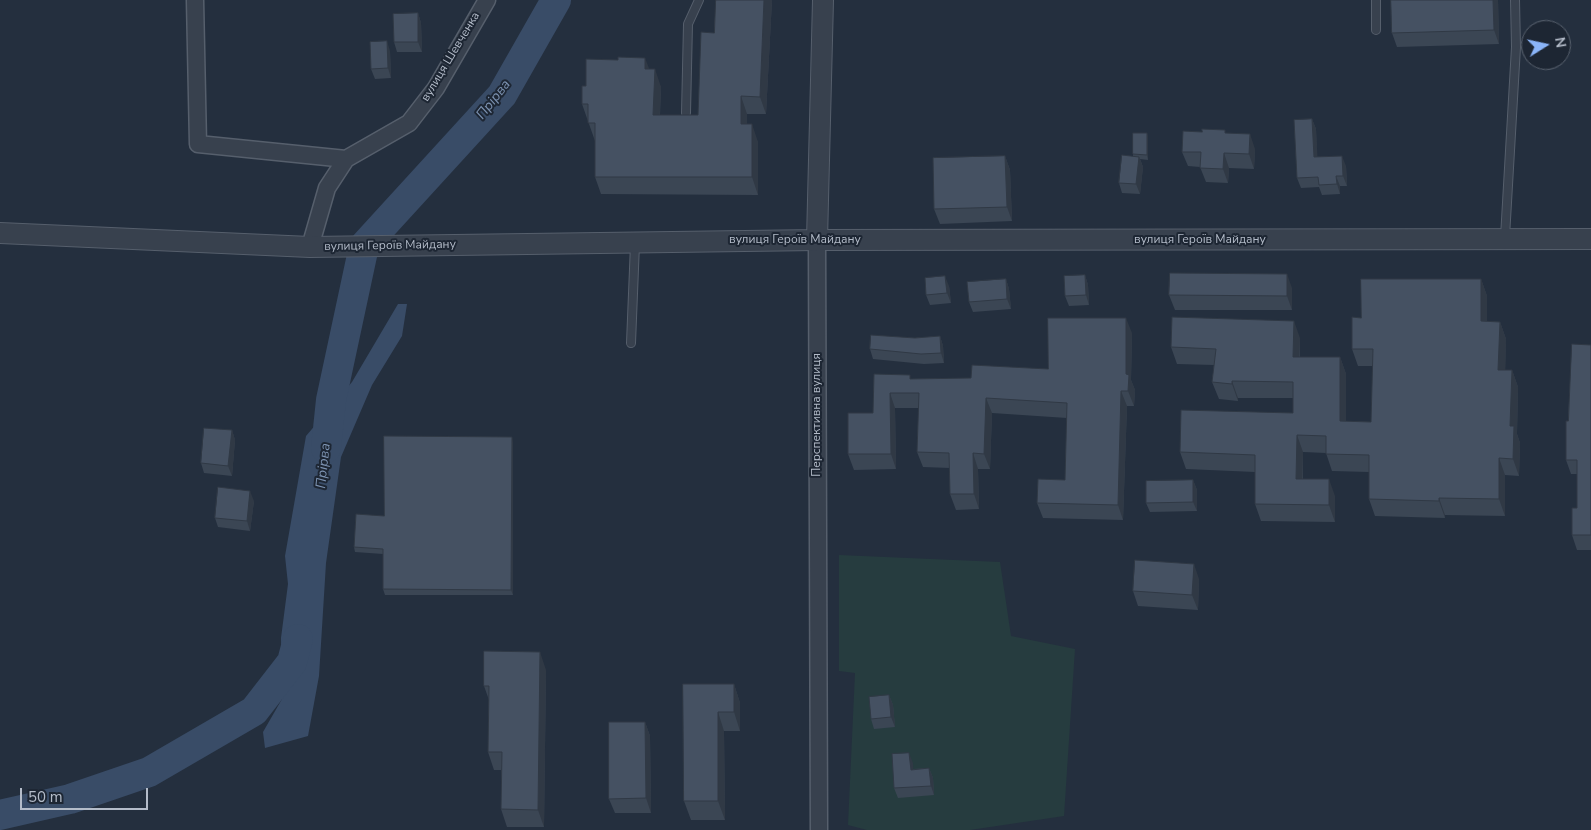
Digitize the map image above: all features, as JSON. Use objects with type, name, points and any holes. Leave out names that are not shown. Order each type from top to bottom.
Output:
[{"type":"street","points":[[195,0],[198,144],[346,159]]},
{"type":"street","name":"вулиця Шевченка","points":[[310,247],[327,188],[346,159],[409,123],[436,88],[487,0]]},
{"type":"street","name":"Перспективна вулиця","points":[[819,830],[816,240],[823,0]]},
{"type":"street","name":"вулиця Героїв Майдану","points":[[0,233],[310,247],[816,240],[1591,239]]},
{"type":"lane","points":[[686,113],[688,24],[700,0]]},
{"type":"lane","points":[[1376,0],[1376,30]]},
{"type":"lane","points":[[1504,239],[1516,47],[1515,0]]},
{"type":"lane","points":[[631,343],[635,242]]},
{"type":"green space","points":[[839,555],[1000,562],[1011,636],[1075,649],[1064,816],[970,830],[867,830],[848,825],[855,673],[839,671]]},
{"type":"water","points":[[398,304],[407,304],[402,336],[372,385],[341,457],[326,563],[319,676],[308,736],[265,748],[263,732],[282,699],[281,638],[288,584],[285,556],[306,436],[352,382]]},
{"type":"building","points":[[716,0],[764,0],[760,97],[741,96],[741,124],[752,124],[752,177],[595,177],[595,123],[588,123],[588,104],[582,104],[582,86],[586,86],[586,59],[618,60],[618,57],[645,58],[645,69],[655,69],[653,115],[698,115],[701,32],[714,33]]},
{"type":"building","points":[[1391,0],[1493,0],[1494,30],[1392,33]]},
{"type":"building","points":[[418,13],[418,42],[394,42],[393,14]]},
{"type":"building","points":[[387,41],[388,68],[371,69],[370,42]]},
{"type":"building","points":[[1312,119],[1314,157],[1342,156],[1343,176],[1336,176],[1337,184],[1319,185],[1318,177],[1297,178],[1294,120]]},
{"type":"building","points":[[1202,129],[1225,130],[1225,133],[1250,134],[1249,154],[1224,153],[1223,169],[1200,168],[1201,152],[1182,152],[1183,131],[1202,132]]},
{"type":"building","points":[[1133,133],[1147,133],[1147,155],[1133,154]]},
{"type":"building","points":[[1122,155],[1139,157],[1136,184],[1119,183]]},
{"type":"building","points":[[1005,156],[1007,207],[934,209],[933,158]]},
{"type":"building","points":[[1170,273],[1287,274],[1287,296],[1169,295]]},
{"type":"building","points":[[1085,275],[1086,295],[1065,296],[1064,276]]},
{"type":"building","points":[[945,276],[947,293],[926,295],[925,278]]},
{"type":"building","points":[[1006,279],[1007,299],[969,302],[967,282]]},
{"type":"building","points":[[1361,279],[1481,279],[1481,321],[1500,322],[1498,370],[1512,370],[1510,426],[1514,426],[1513,459],[1499,458],[1499,499],[1439,498],[1439,501],[1369,499],[1369,455],[1326,454],[1326,436],[1297,435],[1296,479],[1329,479],[1329,505],[1255,504],[1255,455],[1180,452],[1181,410],[1293,413],[1293,382],[1232,381],[1232,384],[1212,382],[1216,349],[1171,347],[1172,317],[1294,321],[1293,357],[1340,357],[1340,421],[1371,422],[1373,349],[1352,349],[1352,317],[1361,318]]},
{"type":"building","points":[[1048,318],[1126,318],[1126,374],[1129,375],[1128,391],[1121,391],[1118,505],[1037,503],[1038,479],[1065,480],[1067,403],[986,398],[984,454],[973,453],[974,494],[950,494],[949,453],[917,452],[919,393],[890,393],[891,454],[848,454],[848,413],[873,413],[874,374],[910,375],[910,379],[971,378],[972,365],[1048,369]]},
{"type":"building","points":[[871,335],[915,338],[940,336],[941,353],[921,354],[870,349]]},
{"type":"building","points":[[1572,344],[1591,345],[1591,535],[1572,535],[1572,508],[1577,508],[1577,460],[1566,460],[1566,421],[1568,421]]},
{"type":"building","points":[[204,428],[232,430],[228,466],[201,463]]},
{"type":"building","points":[[384,436],[512,437],[511,590],[383,589],[383,549],[354,547],[356,514],[384,516]]},
{"type":"building","points":[[1193,480],[1193,502],[1146,503],[1146,481]]},
{"type":"building","points":[[218,487],[250,491],[247,521],[215,518]]},
{"type":"building","points":[[1135,560],[1194,564],[1192,595],[1133,591]]},
{"type":"building","points":[[484,651],[540,652],[538,810],[501,809],[502,752],[488,752],[489,686],[484,686]]},
{"type":"building","points":[[683,684],[734,684],[734,712],[718,712],[718,801],[684,801]]},
{"type":"building","points":[[889,695],[891,717],[871,719],[869,697]]},
{"type":"building","points":[[609,722],[645,722],[646,798],[609,799]]},
{"type":"building","points":[[909,753],[911,770],[929,768],[931,786],[894,788],[892,754]]},
{"type":"waterway","name":"Прірва","points":[[326,448],[331,400],[364,246],[502,95],[556,0]]},
{"type":"waterway","name":"Прірва","points":[[0,815],[70,799],[149,772],[254,711],[292,662],[298,639]]}]
